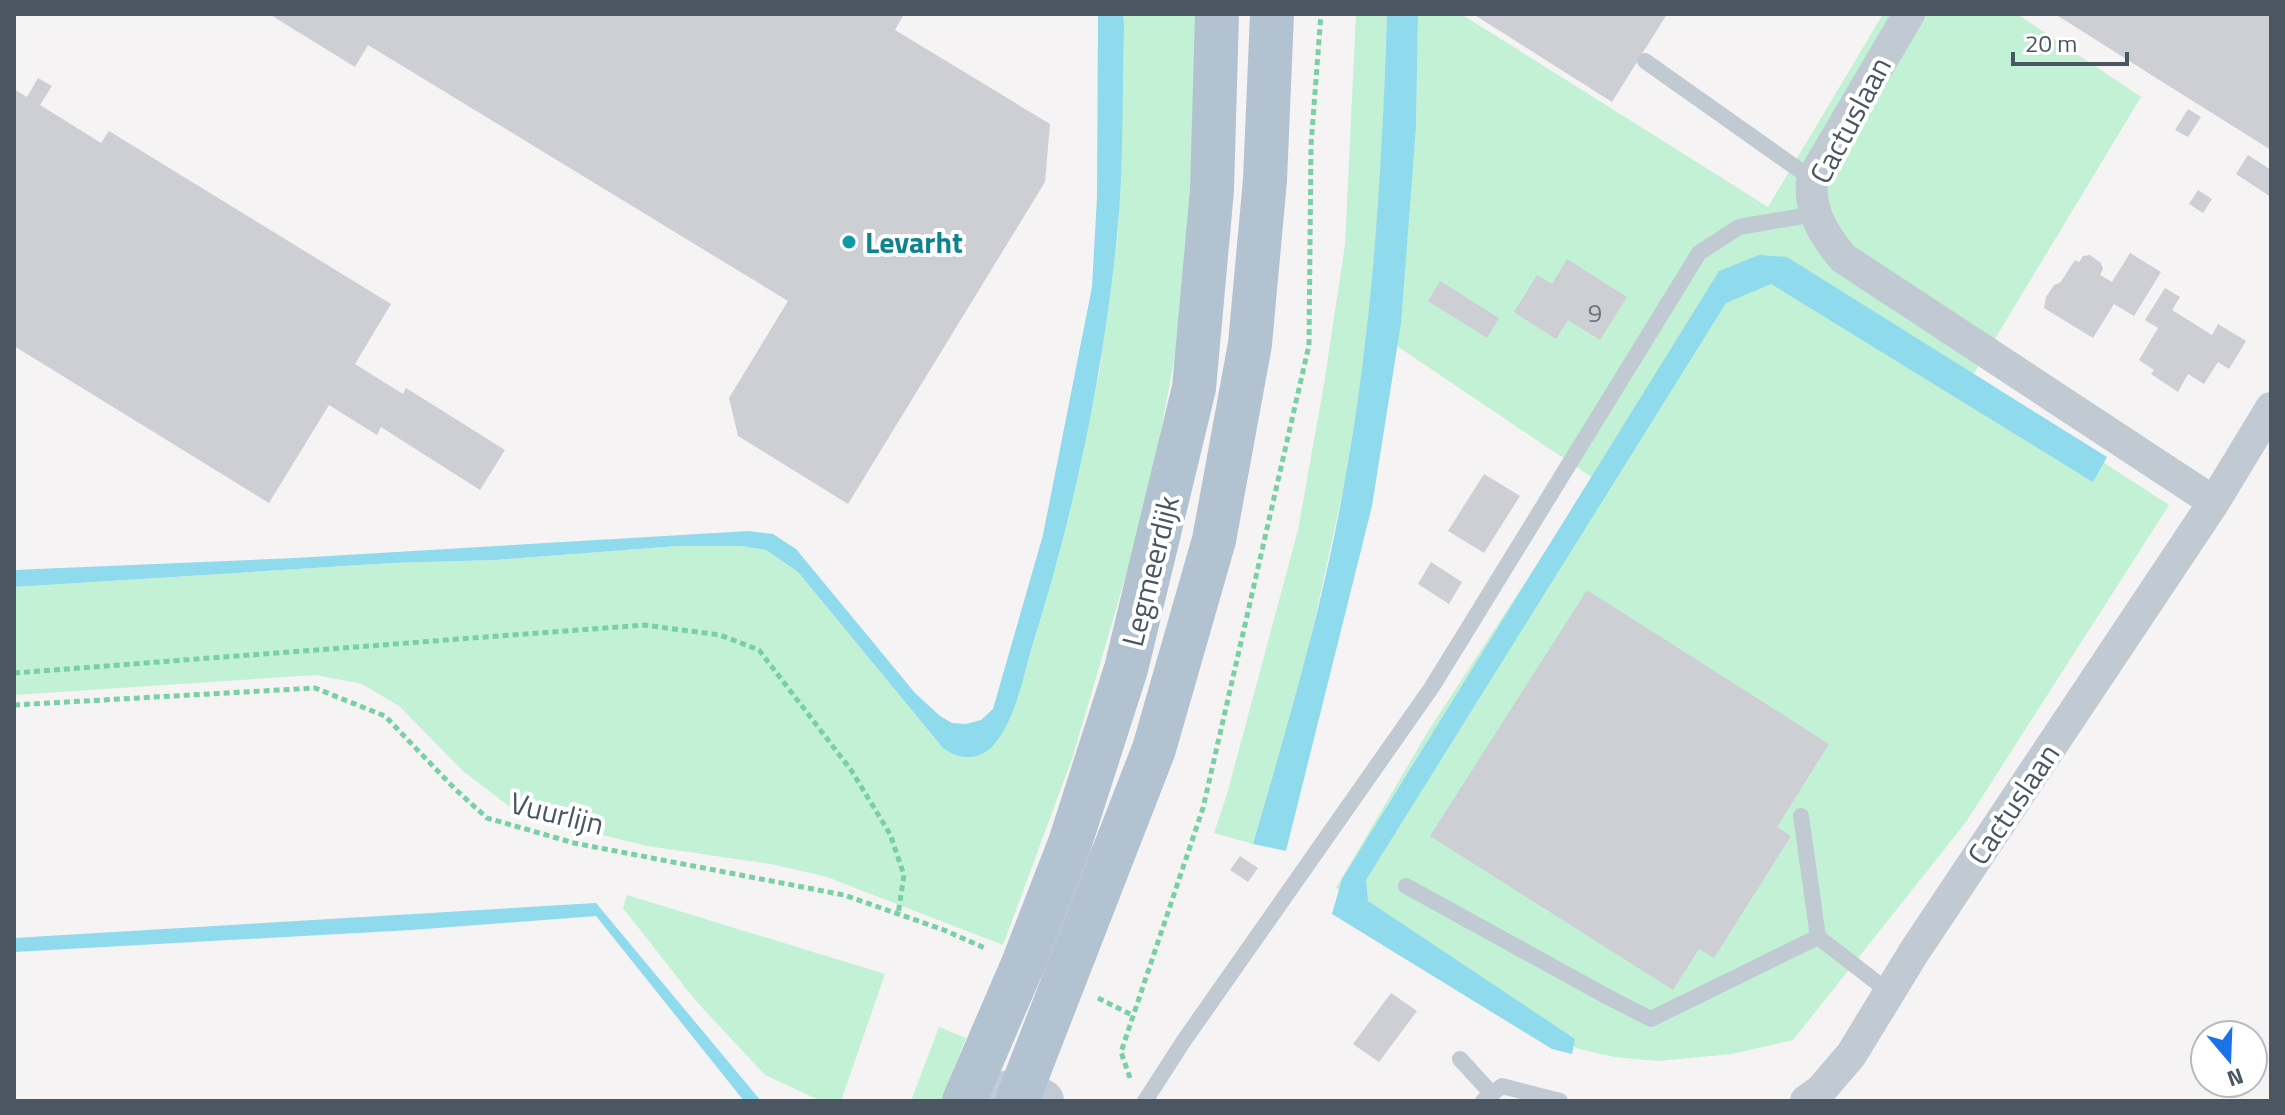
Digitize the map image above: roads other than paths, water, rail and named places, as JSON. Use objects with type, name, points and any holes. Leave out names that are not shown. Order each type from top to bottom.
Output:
[{"type":"main road","name":"Legmeerdijk","points":[[965,1101],[1070,843],[1126,669],[1194,388],[1212,190],[1217,14]]},
{"type":"main road","name":"Legmeerdijk","points":[[1027,1097],[1154,749],[1214,540],[1250,344],[1265,180],[1272,14]]},
{"type":"main road","points":[[965,1101],[1027,1097]]},
{"type":"street","name":"Cactuslaan","points":[[1909,14],[1812,179],[1810,196],[1826,238],[1843,258],[2214,502]]},
{"type":"street","name":"Cactuslaan","points":[[1806,1101],[1821,1090],[1851,1055],[1889,992],[2214,502],[2271,408]]},
{"type":"lane","points":[[1645,61],[1812,179]]},
{"type":"lane","points":[[1145,1101],[1191,1029],[1432,687],[1699,253],[1739,227],[1815,214]]},
{"type":"lane","points":[[1801,816],[1818,937],[1889,992]]},
{"type":"lane","points":[[1406,886],[1651,1019],[1818,937]]},
{"type":"lane","points":[[1460,1059],[1488,1097],[1502,1086],[1560,1101]]},
{"type":"water","points":[[1098,14],[1123,14],[1124,24],[1119,210],[1104,340],[1074,495],[1022,684],[1003,732],[984,753],[964,757],[943,748],[798,572],[766,550],[741,546],[678,546],[495,560],[392,563],[14,587],[14,570],[295,558],[749,531],[773,534],[796,549],[915,693],[940,716],[952,723],[966,724],[981,720],[993,709],[1043,535],[1092,287],[1097,197]]},
{"type":"water","points":[[1387,14],[1418,14],[1416,127],[1401,323],[1372,506],[1286,851],[1253,844],[1316,617],[1355,421],[1375,247]]},
{"type":"water","points":[[1759,255],[1787,257],[2107,457],[2093,482],[1771,284],[1726,303],[1366,880],[1368,901],[1575,1039],[1572,1054],[1552,1049],[1332,914],[1342,879],[1719,271]]},
{"type":"water","points":[[596,903],[761,1101],[744,1101],[596,916],[411,930],[14,952],[14,938]]},
{"type":"place","name":"Levarht","points":[[849,242]]}]
